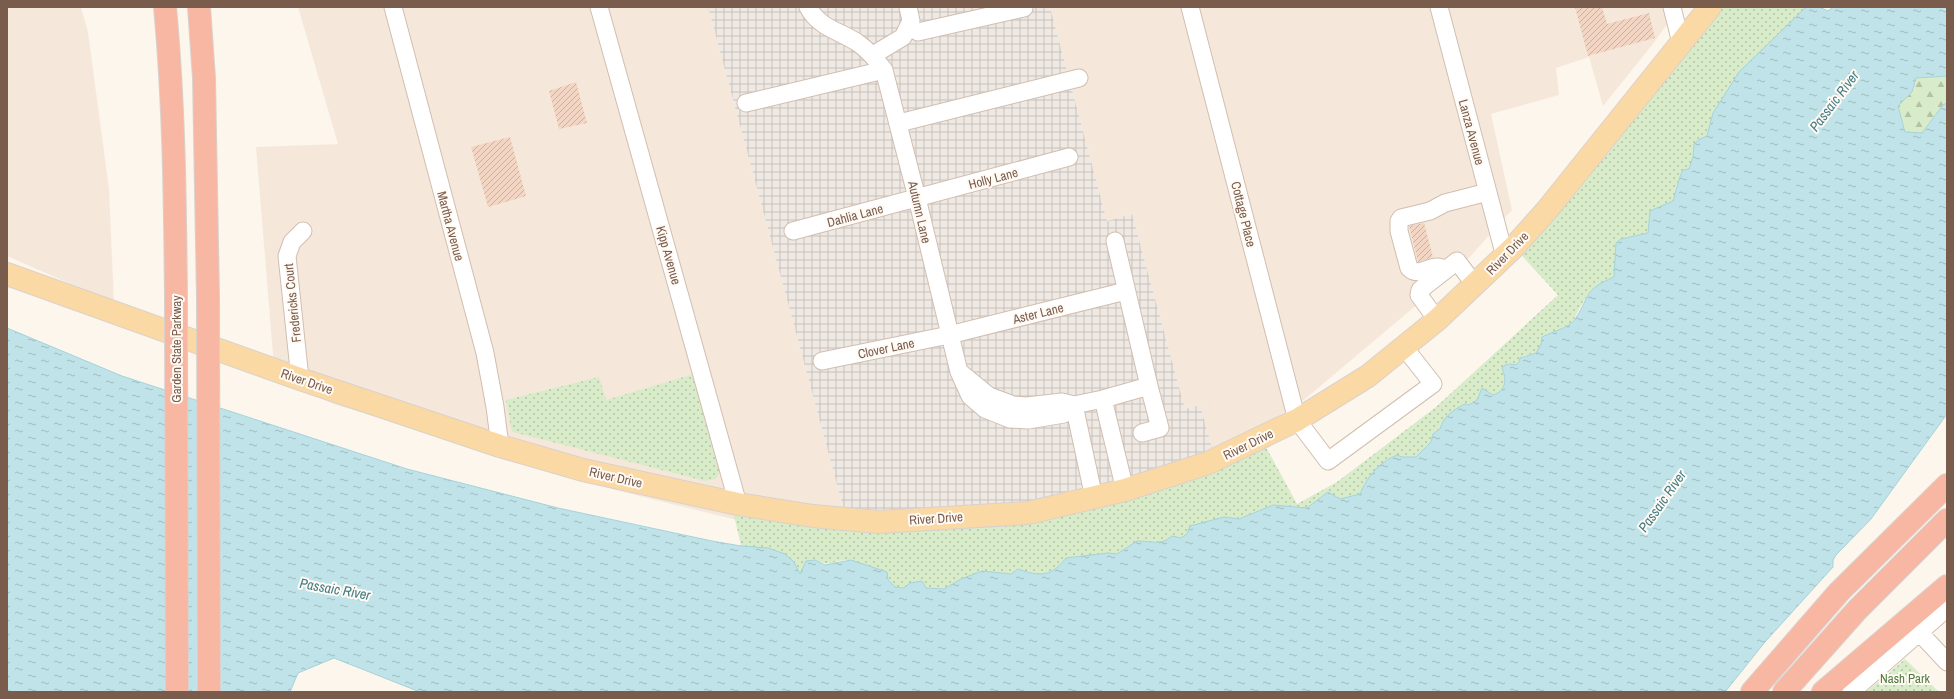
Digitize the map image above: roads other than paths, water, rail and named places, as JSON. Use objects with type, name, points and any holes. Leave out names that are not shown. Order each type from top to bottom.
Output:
[{"type":"highway","name":"Garden State Parkway","points":[[165,7],[172,82],[174,128],[177,692]]},
{"type":"highway","points":[[199,7],[204,86],[208,297],[209,692]]},
{"type":"highway","points":[[1752,692],[1839,592],[1947,485]]},
{"type":"highway","points":[[1784,692],[1857,610],[1947,520]]},
{"type":"highway","points":[[1823,692],[1947,586]]},
{"type":"main road","name":"River Drive","points":[[7,274],[300,379],[500,446],[583,470],[738,504],[813,516],[879,522],[1028,513],[1125,490],[1208,463],[1297,420],[1368,376],[1437,320],[1505,257],[1547,210],[1710,7]]},
{"type":"street","name":"Martha Avenue","points":[[393,7],[485,353],[495,407],[500,446]]},
{"type":"street","name":"Kipp Avenue","points":[[599,7],[738,504]]},
{"type":"street","name":"Autumn Lane","points":[[808,7],[811,13],[825,26],[856,42],[873,55],[884,70],[899,123],[959,372],[989,396],[1013,405],[1027,406],[1062,402],[1074,405],[1103,400],[1149,386]]},
{"type":"street","points":[[873,55],[903,37],[911,21],[908,7]]},
{"type":"street","name":"Cottage Place","points":[[1190,7],[1297,420]]},
{"type":"street","name":"Lanza Avenue","points":[[1439,7],[1505,257]]},
{"type":"street","points":[[1672,7],[1681,43]]},
{"type":"street","points":[[908,27],[918,32],[1024,8]]},
{"type":"street","points":[[746,103],[884,70]]},
{"type":"street","points":[[899,123],[1079,78]]},
{"type":"street","name":"Holly Lane","points":[[917,198],[1069,157]]},
{"type":"street","points":[[1447,269],[1436,267],[1412,272],[1409,268],[1401,238],[1398,225],[1399,221],[1401,218],[1430,211],[1445,203],[1488,192]]},
{"type":"street","name":"Dahlia Lane","points":[[793,232],[917,198]]},
{"type":"street","name":"Fredericks Court","points":[[300,379],[287,256],[292,242],[302,231]]},
{"type":"street","points":[[1115,241],[1160,428],[1142,433]]},
{"type":"street","points":[[1437,320],[1419,295],[1419,292],[1457,261],[1475,285]]},
{"type":"street","name":"Aster Lane","points":[[949,335],[1126,291]]},
{"type":"street","name":"Clover Lane","points":[[822,361],[949,335]]},
{"type":"street","points":[[1297,420],[1328,462],[1433,384],[1404,346]]},
{"type":"street","points":[[1103,400],[1125,490]]},
{"type":"street","points":[[1074,405],[1094,498]]},
{"type":"street","points":[[1851,692],[1947,608]]},
{"type":"street","points":[[1919,632],[1947,662]]},
{"type":"water","name":"Passaic River","points":[[1806,7],[1819,7],[1828,11],[1833,7],[1947,7],[1947,76],[1916,78],[1912,92],[1898,106],[1905,132],[1922,133],[1943,105],[1947,103],[1947,414],[1871,519],[1836,555],[1833,560],[1833,567],[1765,642],[1725,692],[420,692],[334,658],[298,673],[290,692],[7,692],[7,328],[122,376],[407,469],[558,508],[712,541],[741,546],[768,548],[785,554],[794,562],[800,574],[806,561],[815,560],[825,565],[851,560],[887,572],[888,580],[895,587],[904,588],[910,583],[922,581],[926,588],[944,589],[961,579],[982,571],[1011,574],[1018,569],[1026,572],[1045,574],[1055,569],[1066,558],[1108,553],[1117,554],[1137,541],[1160,542],[1172,536],[1181,538],[1187,534],[1190,526],[1224,517],[1239,519],[1273,505],[1307,508],[1328,492],[1340,499],[1360,494],[1374,471],[1391,458],[1397,455],[1402,457],[1416,457],[1431,442],[1433,434],[1440,429],[1441,425],[1453,411],[1465,404],[1469,405],[1477,400],[1482,388],[1493,395],[1501,391],[1505,381],[1502,368],[1503,366],[1508,364],[1516,365],[1520,358],[1536,353],[1541,344],[1542,337],[1571,324],[1591,291],[1596,286],[1614,277],[1616,243],[1621,239],[1648,233],[1650,211],[1673,201],[1683,170],[1689,169],[1693,157],[1694,144],[1707,136],[1713,113],[1739,72]]},
{"type":"park label","name":"Nash Park","points":[[1905,678]]}]
